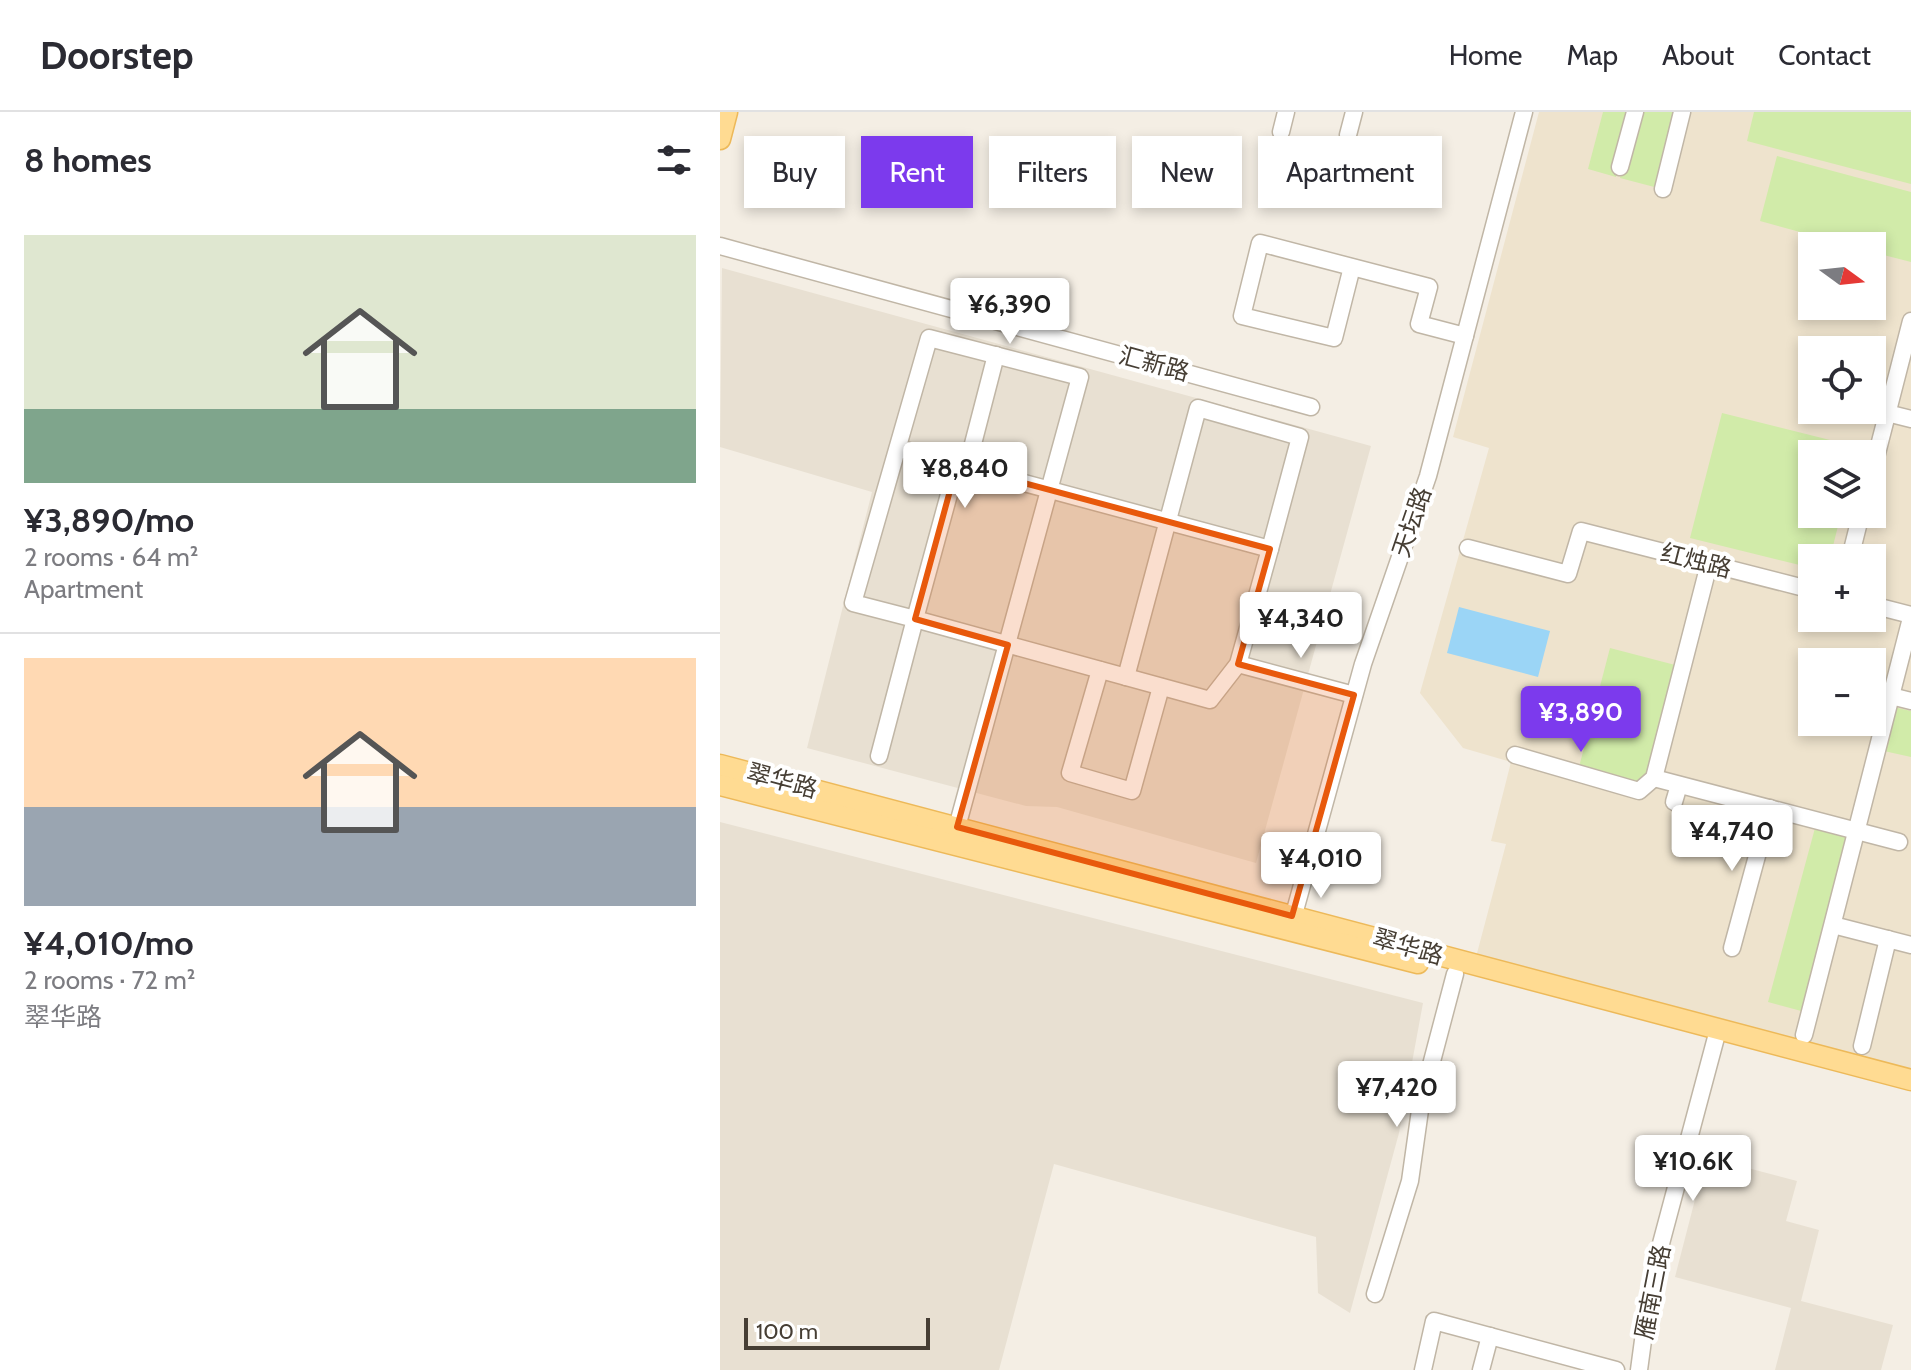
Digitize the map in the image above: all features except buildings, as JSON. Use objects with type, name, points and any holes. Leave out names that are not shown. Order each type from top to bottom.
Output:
[{"type":"main road","points":[[720,139],[727,112]]},
{"type":"main road","name":"翠华路","points":[[720,765],[1716,1035],[1911,1094]]},
{"type":"main road","name":"翠华路","points":[[720,785],[1291,922],[1455,974],[1911,1080]]},
{"type":"street","points":[[1281,132],[1286,112]]},
{"type":"street","points":[[1348,135],[1354,112]]},
{"type":"street","name":"天坛路","points":[[1291,922],[1354,695],[1428,476],[1524,112]]},
{"type":"street","points":[[1620,167],[1635,112]]},
{"type":"street","points":[[1663,189],[1682,112]]},
{"type":"street","points":[[1352,267],[1334,338],[1242,316],[1260,243],[1429,287],[1419,324],[1465,336]]},
{"type":"street","name":"汇新路","points":[[720,246],[1311,407]]},
{"type":"street","points":[[1880,440],[1911,321]]},
{"type":"street","points":[[957,827],[1008,645],[1080,377],[929,338],[853,603],[915,619],[1008,645],[1126,677],[1161,687],[1210,700],[1238,664],[1300,437],[1198,408],[1126,677]]},
{"type":"street","points":[[879,756],[915,619],[996,355]]},
{"type":"street","points":[[1887,413],[1911,419]]},
{"type":"street","points":[[898,448],[1270,549]]},
{"type":"street","name":"红烛路","points":[[1468,548],[1568,574],[1581,531],[1798,586]]},
{"type":"street","points":[[1515,755],[1639,791],[1654,778],[1709,564]]},
{"type":"street","points":[[1804,1035],[1911,616],[1886,609]]},
{"type":"street","points":[[1238,664],[1354,695]]},
{"type":"street","points":[[1100,670],[1070,773],[1132,791],[1161,687]]},
{"type":"street","points":[[1891,696],[1911,701]]},
{"type":"street","points":[[1654,778],[1899,842]]},
{"type":"street","points":[[1674,802],[1679,785]]},
{"type":"street","points":[[1732,948],[1770,808]]},
{"type":"street","points":[[1833,925],[1911,945]]},
{"type":"street","points":[[1862,1046],[1888,939]]},
{"type":"street","points":[[1375,1294],[1410,1181],[1421,1103],[1455,974]]},
{"type":"street","name":"雁南三路","points":[[1639,1370],[1651,1281],[1716,1035]]},
{"type":"street","points":[[1423,1370],[1434,1321],[1616,1370]]},
{"type":"street","points":[[1481,1370],[1490,1336]]},
{"type":"highlighted area","points":[[957,465],[1270,549],[1238,664],[1354,695],[1292,916],[957,827],[1008,645],[915,619]]},
{"type":"shaded area","points":[[1539,112],[1911,112],[1911,1076],[1476,957],[1506,844],[1491,841],[1511,762],[1463,748],[1420,693],[1489,448],[1453,437]]},
{"type":"shaded area","points":[[722,268],[1371,446],[1256,863],[1057,807],[1026,806],[807,748],[872,492],[720,447]]},
{"type":"shaded area","points":[[720,822],[1423,1003],[1399,1133],[1350,1313],[1318,1293],[1316,1237],[1054,1164],[999,1370],[720,1370]]},
{"type":"shaded area","points":[[1706,1157],[1797,1181],[1786,1221],[1819,1230],[1801,1301],[1893,1325],[1881,1370],[1775,1370],[1791,1308],[1675,1277]]},
{"type":"green space","points":[[1603,112],[1633,112],[1616,177],[1588,169]]},
{"type":"green space","points":[[1637,112],[1680,112],[1662,189],[1620,178]]},
{"type":"green space","points":[[1754,112],[1911,112],[1911,184],[1747,141]]},
{"type":"green space","points":[[1777,156],[1911,192],[1911,262],[1886,256],[1886,232],[1800,232],[1760,221]]},
{"type":"green space","points":[[1722,413],[1830,440],[1798,440],[1798,528],[1838,528],[1834,544],[1798,544],[1798,565],[1690,538]]},
{"type":"green space","points":[[1610,648],[1679,666],[1649,774],[1639,784],[1579,767]]},
{"type":"green space","points":[[1894,707],[1911,711],[1911,757],[1884,751]]},
{"type":"green space","points":[[1815,828],[1851,837],[1805,1012],[1768,1002]]},
{"type":"water","points":[[1459,607],[1550,631],[1538,677],[1447,653]]}]
